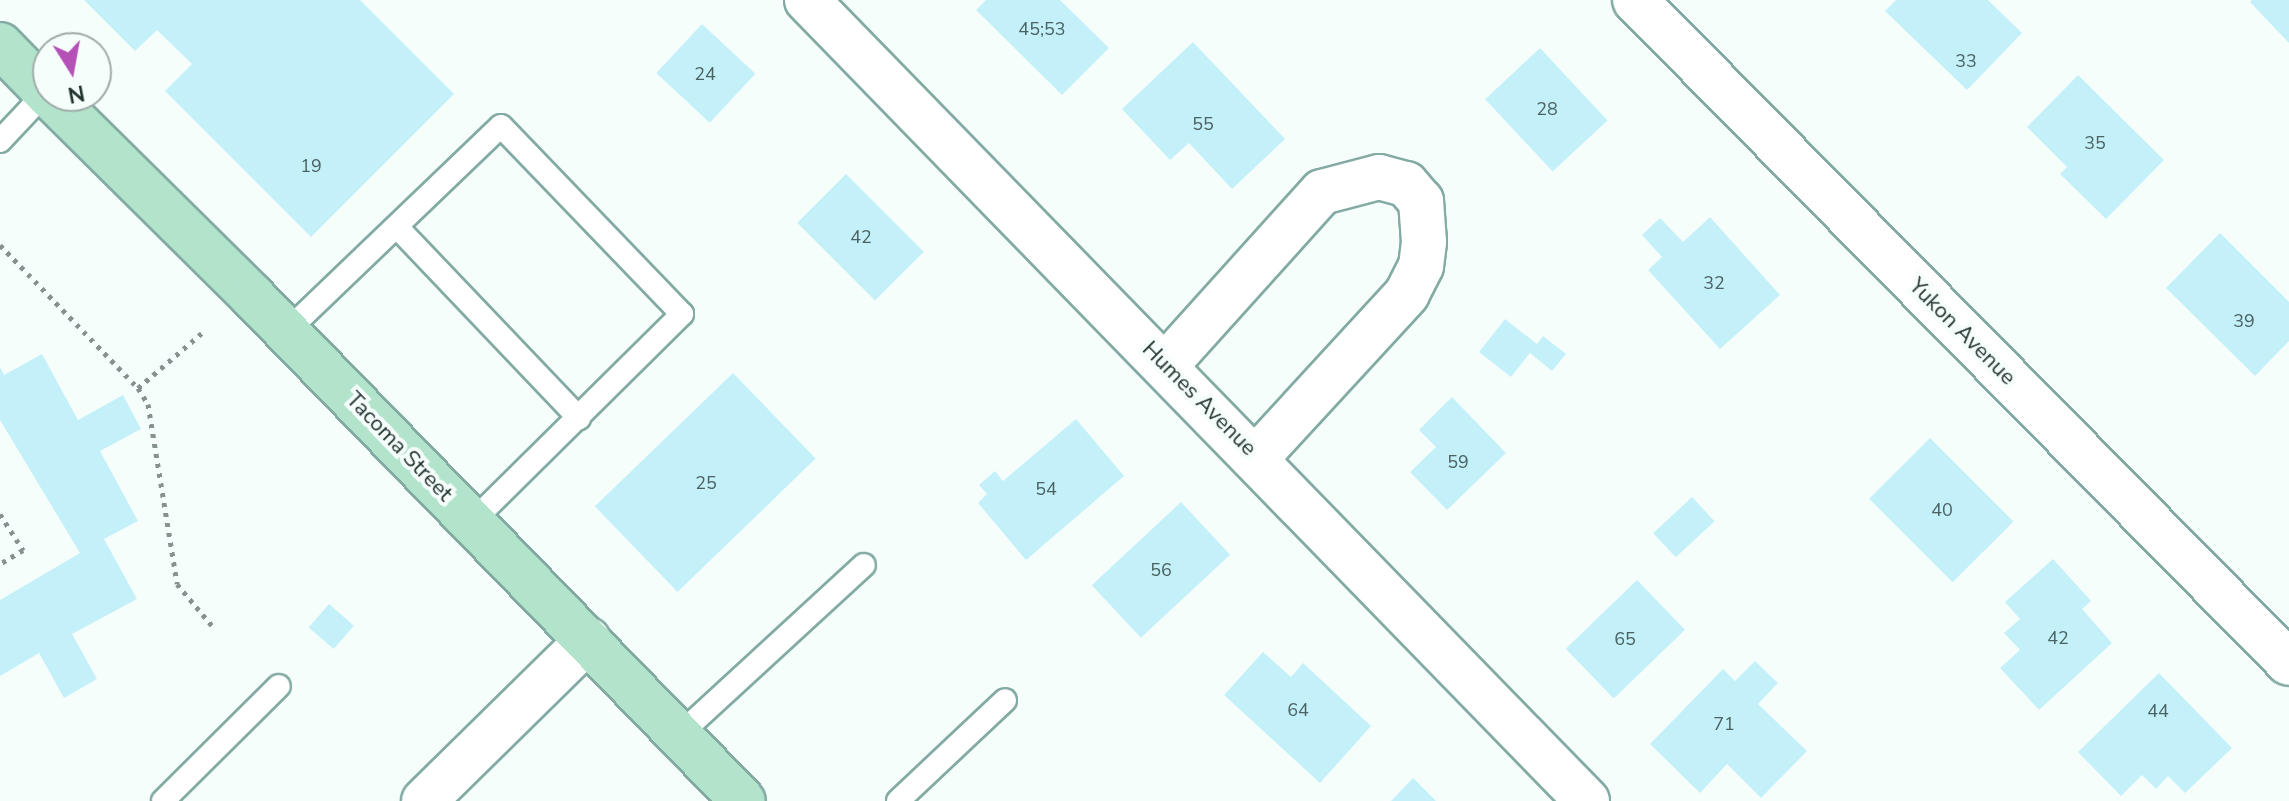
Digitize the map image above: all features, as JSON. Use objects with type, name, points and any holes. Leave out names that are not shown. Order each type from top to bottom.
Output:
[{"type":"street","name":"Humes Avenue","points":[[807,0],[1257,457],[1587,801]]},
{"type":"street","name":"Yukon Avenue","points":[[1635,0],[2289,663]]},
{"type":"street","name":"Tacoma Street","points":[[0,45],[32,78]]},
{"type":"street","name":"Tacoma Street","points":[[66,112],[287,331],[743,801]]},
{"type":"street","points":[[1166,365],[1322,192],[1379,177],[1406,184],[1421,201],[1424,242],[1421,266],[1407,294],[1257,457]]},
{"type":"street","points":[[424,801],[588,640]]},
{"type":"lane","points":[[0,141],[32,110]]},
{"type":"lane","points":[[287,331],[501,126],[682,314],[472,522]]},
{"type":"lane","points":[[397,227],[579,418]]},
{"type":"lane","points":[[679,735],[864,565]]},
{"type":"lane","points":[[163,801],[279,686]]},
{"type":"lane","points":[[898,801],[1005,700]]},
{"type":"path","points":[[0,245],[138,388],[148,404],[177,584],[214,628]]},
{"type":"path","points":[[138,388],[202,333]]},
{"type":"path","points":[[0,514],[23,550],[0,564]]},
{"type":"building","points":[[84,0],[360,0],[454,94],[311,237],[165,91],[192,64],[157,30],[135,51]]},
{"type":"building","points":[[986,0],[1060,0],[1109,48],[1062,95],[976,10]]},
{"type":"building","points":[[1896,0],[1988,0],[2022,33],[1967,90],[1885,11]]},
{"type":"building","points":[[2289,0],[2289,43],[2250,2]]},
{"type":"building","points":[[702,24],[755,74],[710,123],[656,73]]},
{"type":"building","points":[[1193,42],[1285,139],[1232,189],[1189,143],[1170,160],[1122,109]]},
{"type":"building","points":[[1540,48],[1608,120],[1553,172],[1485,99]]},
{"type":"building","points":[[2078,75],[2164,160],[2106,219],[2060,174],[2067,167],[2027,127]]},
{"type":"building","points":[[846,174],[924,252],[875,301],[797,223]]},
{"type":"building","points":[[1710,217],[1780,295],[1720,349],[1648,270],[1662,257],[1642,235],[1660,218],[1683,242]]},
{"type":"building","points":[[2220,233],[2289,302],[2289,341],[2255,376],[2166,288]]},
{"type":"building","points":[[1505,319],[1537,344],[1543,336],[1566,354],[1552,371],[1530,353],[1511,377],[1479,352]]},
{"type":"building","points":[[42,354],[78,420],[123,395],[141,429],[100,451],[138,521],[104,539],[137,599],[72,634],[97,679],[64,698],[39,653],[0,676],[0,600],[80,553],[0,420],[0,367],[4,375]]},
{"type":"building","points":[[733,373],[816,459],[678,592],[595,506]]},
{"type":"building","points":[[1452,397],[1506,453],[1447,510],[1410,472],[1436,447],[1419,430]]},
{"type":"building","points":[[1076,419],[1124,476],[1026,560],[978,503],[987,494],[979,485],[995,471],[1003,481]]},
{"type":"building","points":[[1930,438],[2013,521],[1953,582],[1869,499]]},
{"type":"building","points":[[1692,497],[1715,521],[1676,557],[1653,533]]},
{"type":"building","points":[[1181,502],[1230,555],[1141,638],[1092,585]]},
{"type":"building","points":[[2053,559],[2091,601],[2082,609],[2112,643],[2039,710],[2000,668],[2020,650],[2004,633],[2020,619],[2005,602]]},
{"type":"building","points":[[1637,580],[1685,630],[1614,698],[1566,649]]},
{"type":"building","points":[[329,604],[354,626],[334,649],[309,627]]},
{"type":"building","points":[[1263,652],[1291,677],[1303,663],[1371,726],[1320,783],[1224,695]]},
{"type":"building","points":[[1755,661],[1778,683],[1758,704],[1807,751],[1761,798],[1727,764],[1700,793],[1650,744],[1723,669],[1735,681]]},
{"type":"building","points":[[2159,673],[2232,748],[2185,793],[2168,776],[2156,789],[2142,775],[2121,796],[2078,752]]},
{"type":"building","points":[[1413,778],[1436,801],[1391,801]]}]
